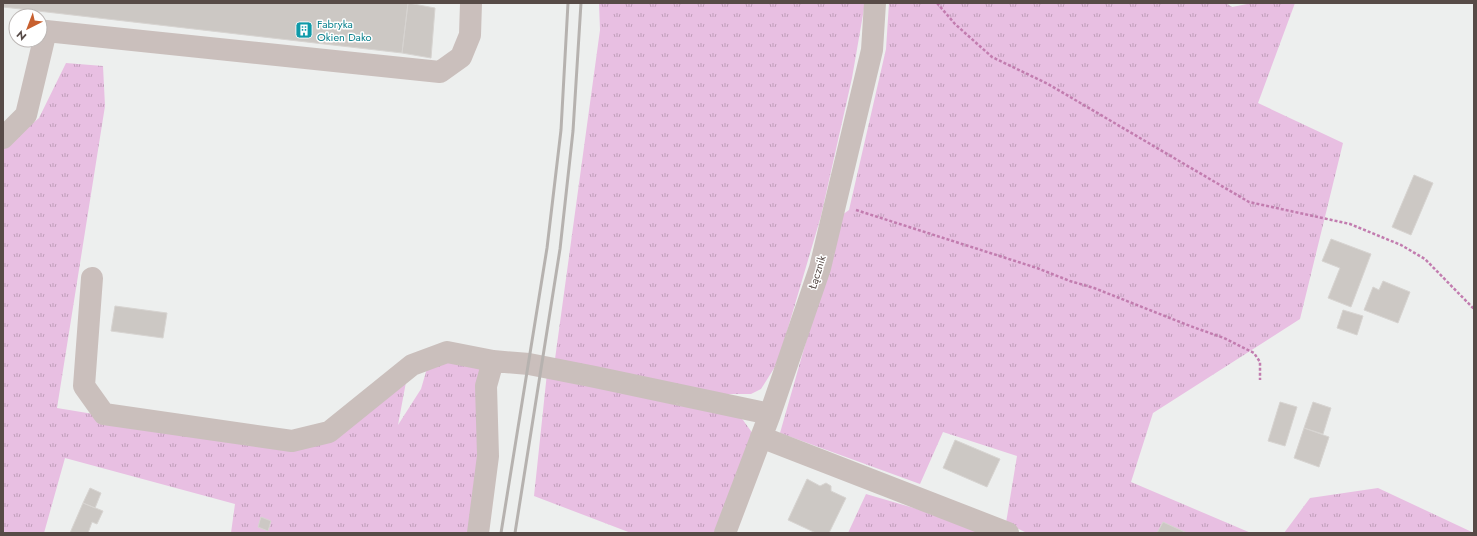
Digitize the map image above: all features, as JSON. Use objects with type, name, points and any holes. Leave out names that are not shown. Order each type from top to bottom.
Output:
[{"type":"street","points":[[3,138],[26,115],[46,31],[440,72],[461,57],[470,34],[471,3]]},
{"type":"street","name":"Łącznik","points":[[726,533],[770,414],[820,268],[872,50],[875,3]]},
{"type":"street","points":[[92,278],[84,386],[104,414],[292,441],[329,432],[412,365],[447,352],[493,361],[529,364],[770,414]]},
{"type":"street","points":[[478,533],[488,456],[486,386],[493,361]]},
{"type":"street","points":[[761,437],[1008,533]]},
{"type":"path","points":[[938,3],[955,24],[992,57],[1048,84],[1249,202],[1350,224],[1401,245],[1425,259],[1474,309]]},
{"type":"path","points":[[835,204],[1037,268],[1070,282],[1094,288],[1224,338],[1254,353],[1260,362],[1260,380]]},
{"type":"green space","points":[[599,3],[865,3],[852,78],[821,216],[778,362],[761,389],[751,394],[721,394],[555,359],[600,30]]},
{"type":"green space","points":[[889,3],[1226,3],[1232,7],[1252,3],[1295,3],[1258,103],[1343,143],[1300,319],[1153,413],[1131,482],[1251,533],[1027,533],[1006,523],[1017,456],[943,432],[920,484],[780,433],[842,215],[849,210],[886,49]]},
{"type":"green space","points":[[66,63],[103,66],[105,106],[57,408],[202,432],[274,447],[406,382],[398,425],[421,389],[428,365],[450,362],[483,367],[473,533],[231,533],[235,504],[65,458],[44,533],[3,533],[3,148],[39,118]]},
{"type":"green space","points":[[547,373],[735,413],[743,420],[753,434],[714,533],[631,533],[534,496]]},
{"type":"green space","points":[[1378,488],[1474,533],[1284,533],[1310,498]]},
{"type":"green space","points":[[866,494],[965,523],[986,533],[848,533]]},
{"type":"building","name":"Fabryka Okien Dako","points":[[3,3],[408,3],[402,53],[48,12],[48,8],[3,7]]},
{"type":"building","points":[[408,3],[435,8],[431,58],[402,53]]},
{"type":"building","points":[[1414,175],[1433,183],[1411,235],[1392,227]]},
{"type":"building","points":[[1331,239],[1371,254],[1351,307],[1328,298],[1340,268],[1322,261]]},
{"type":"building","points":[[1383,281],[1410,292],[1398,323],[1364,310],[1373,287],[1379,290]]},
{"type":"building","points":[[115,306],[167,313],[163,338],[111,331]]},
{"type":"building","points":[[1343,310],[1363,316],[1357,335],[1337,328]]},
{"type":"building","points":[[1280,402],[1297,407],[1285,446],[1268,441]]},
{"type":"building","points":[[1313,402],[1331,408],[1323,434],[1304,428]]},
{"type":"building","points":[[1304,428],[1329,437],[1319,467],[1294,458]]},
{"type":"building","points":[[955,440],[1000,459],[987,487],[943,468]]},
{"type":"building","points":[[807,479],[820,486],[826,483],[831,486],[831,491],[846,498],[829,533],[816,533],[788,520]]},
{"type":"building","points":[[90,488],[101,493],[95,508],[83,503]]},
{"type":"building","points":[[83,503],[103,511],[97,524],[92,522],[88,533],[70,533]]},
{"type":"building","points":[[261,517],[271,521],[268,531],[258,527]]},
{"type":"building","points":[[1163,522],[1187,533],[1157,533]]},
{"type":"railway","points":[[501,533],[547,248],[561,130],[568,3]]},
{"type":"railway","points":[[515,533],[560,249],[573,131],[581,3]]},
{"type":"place","name":"Fabryka Okien Dako","points":[[304,30]]}]
